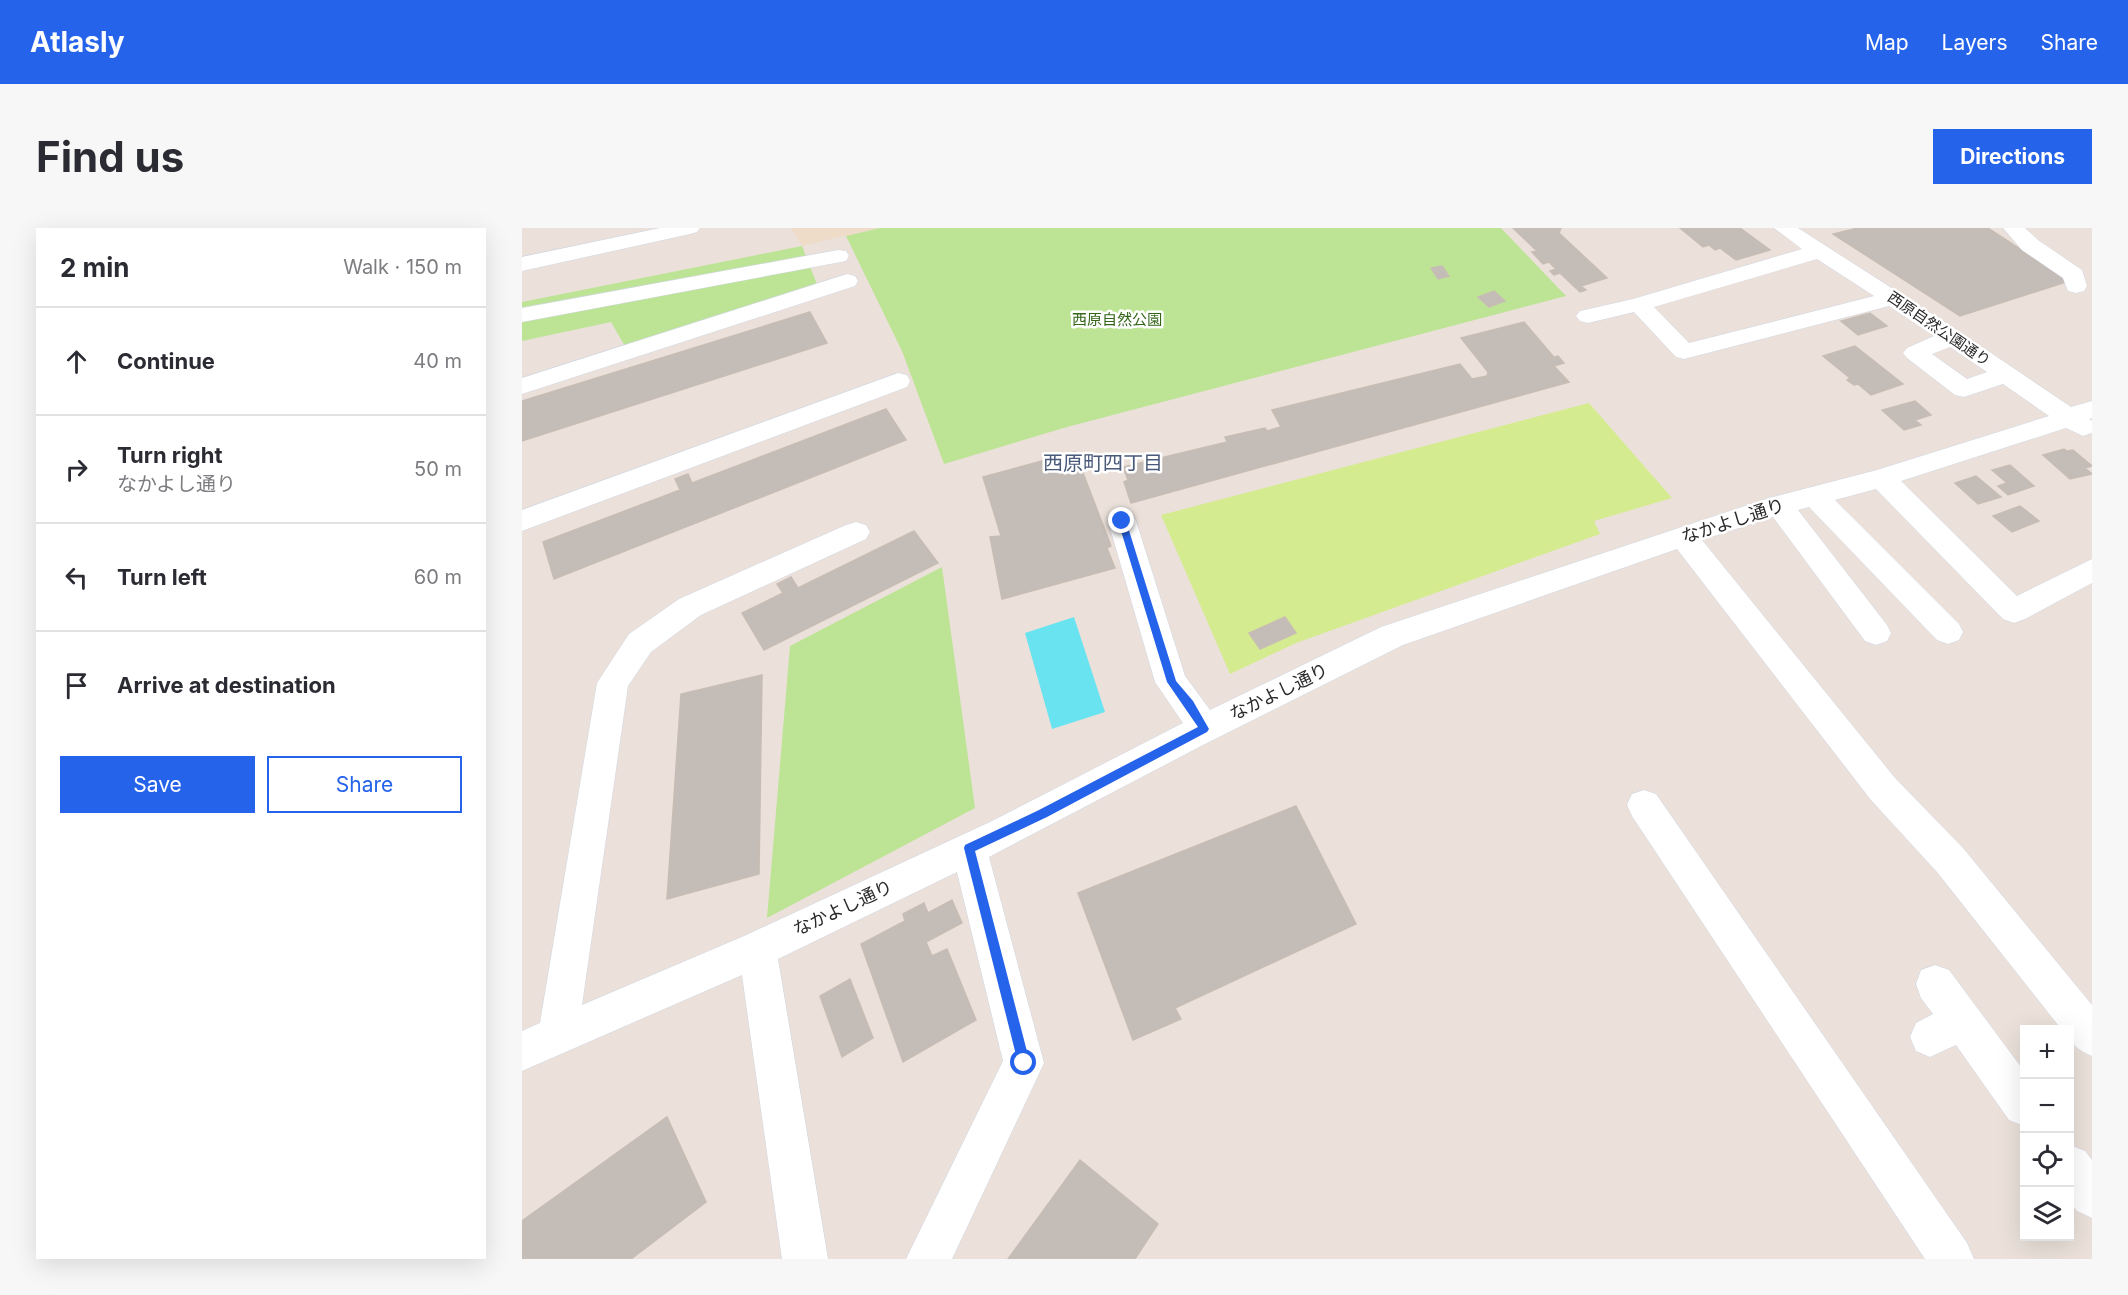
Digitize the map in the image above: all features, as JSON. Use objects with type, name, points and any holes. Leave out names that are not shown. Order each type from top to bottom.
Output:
[{"type":"street","points":[[522,264],[690,228]]},
{"type":"street","name":"西原自然公園通り","points":[[1784,228],[2007,374],[2084,420]]},
{"type":"street","points":[[2013,228],[2030,245],[2074,275],[2076,286]]},
{"type":"street","points":[[1588,316],[1639,304],[1820,251]]},
{"type":"street","points":[[522,315],[838,256]]},
{"type":"street","points":[[522,386],[847,281]]},
{"type":"street","points":[[1639,304],[1684,352],[1893,298]]},
{"type":"street","points":[[1985,335],[1955,339],[1915,353],[1964,389],[2007,374]]},
{"type":"street","points":[[522,520],[898,381]]},
{"type":"street","name":"なかよし通り","points":[[522,1051],[757,949],[969,848],[1047,821],[1392,636],[1779,505],[2084,420]]},
{"type":"street","points":[[1881,478],[2014,611],[2092,570]]},
{"type":"street","points":[[1815,496],[1948,632]]},
{"type":"street","points":[[1779,505],[1876,633]]},
{"type":"street","points":[[1122,521],[1172,682],[1189,704],[1199,739]]},
{"type":"street","points":[[558,1036],[613,682],[640,643],[690,607],[856,532]]},
{"type":"street","points":[[1683,536],[1883,789],[1950,860],[2092,1036]]},
{"type":"street","points":[[1644,805],[1951,1259]]},
{"type":"street","points":[[929,1259],[1024,1063],[969,848]]},
{"type":"street","points":[[757,949],[805,1259]]},
{"type":"street","points":[[1935,984],[1946,1029],[2020,1100]]},
{"type":"street","points":[[2074,1171],[2092,1196]]},
{"type":"shaded area","points":[[791,228],[878,228],[802,246]]},
{"type":"green space","name":"西原自然公園","points":[[880,228],[1501,228],[1566,296],[1067,427],[944,464],[902,351],[846,236]]},
{"type":"green space","points":[[802,246],[818,287],[626,348],[611,322],[522,341],[522,302]]},
{"type":"green space","points":[[1589,403],[1672,498],[1594,521],[1600,534],[1296,643],[1230,674],[1161,515]]},
{"type":"green space","points":[[942,567],[975,808],[767,918],[790,646]]},
{"type":"water","points":[[1074,617],[1105,712],[1052,729],[1025,633]]},
{"type":"building","points":[[1513,228],[1561,228],[1559,233],[1607,278],[1581,286],[1586,290],[1580,292],[1560,273],[1554,275],[1550,271],[1556,269],[1549,262],[1543,264],[1532,252],[1537,251]]},
{"type":"building","points":[[1680,228],[1740,228],[1770,250],[1736,260],[1720,248],[1715,250],[1709,245],[1703,247]]},
{"type":"building","points":[[1858,228],[1988,228],[2069,281],[1960,316],[1833,234]]},
{"type":"building","points":[[1442,266],[1449,276],[1438,279],[1431,268]]},
{"type":"building","points":[[1494,291],[1505,301],[1489,307],[1478,297]]},
{"type":"building","points":[[810,312],[827,343],[522,441],[522,401]]},
{"type":"building","points":[[1870,313],[1887,326],[1858,335],[1841,321]]},
{"type":"building","points":[[1524,322],[1553,356],[1548,359],[1558,356],[1564,363],[1554,366],[1569,382],[1131,503],[1124,482],[1128,480],[1123,467],[1227,442],[1225,437],[1265,428],[1267,431],[1281,427],[1272,410],[1460,364],[1472,379],[1487,376],[1488,372],[1461,338]]},
{"type":"building","points":[[1855,346],[1903,384],[1871,395],[1858,384],[1854,385],[1847,380],[1850,378],[1823,356]]},
{"type":"building","points":[[1915,401],[1931,415],[1915,420],[1921,425],[1904,430],[1882,410]]},
{"type":"building","points":[[886,409],[906,440],[554,579],[543,542],[680,490],[675,479],[688,474],[692,483]]},
{"type":"building","points":[[2064,449],[2073,450],[2092,466],[2085,468],[2092,474],[2070,479],[2043,455]]},
{"type":"building","points":[[1075,452],[1111,546],[1107,548],[1115,568],[1002,599],[990,537],[1001,536],[983,477]]},
{"type":"building","points":[[2010,465],[2034,486],[2008,495],[1998,486],[2007,483],[1992,470]]},
{"type":"building","points":[[1976,476],[2001,497],[1978,504],[1955,483]]},
{"type":"building","points":[[2020,506],[2039,521],[2012,532],[1993,516]]},
{"type":"building","points":[[914,531],[938,563],[764,650],[742,613],[783,593],[777,584],[791,577],[798,588]]},
{"type":"building","points":[[1285,617],[1296,633],[1260,649],[1249,633]]},
{"type":"building","points":[[762,675],[759,874],[667,899],[681,694]]},
{"type":"building","points":[[1296,806],[1356,924],[1175,1008],[1181,1019],[1133,1040],[1078,893]]},
{"type":"building","points":[[952,900],[962,923],[926,942],[932,956],[947,949],[976,1020],[903,1062],[861,944],[905,921],[903,914],[924,903],[928,913]]},
{"type":"building","points":[[850,979],[873,1038],[842,1057],[820,996]]},
{"type":"building","points":[[667,1117],[706,1202],[631,1259],[522,1259],[522,1221]]},
{"type":"building","points":[[1080,1160],[1158,1224],[1135,1259],[1008,1259]]},
{"type":"district","name":"西原町四丁目","points":[[1103,463]]},
{"type":"route","points":[[1024,1063],[969,848],[1043,813],[1204,729],[1172,682],[1122,521]]}]
